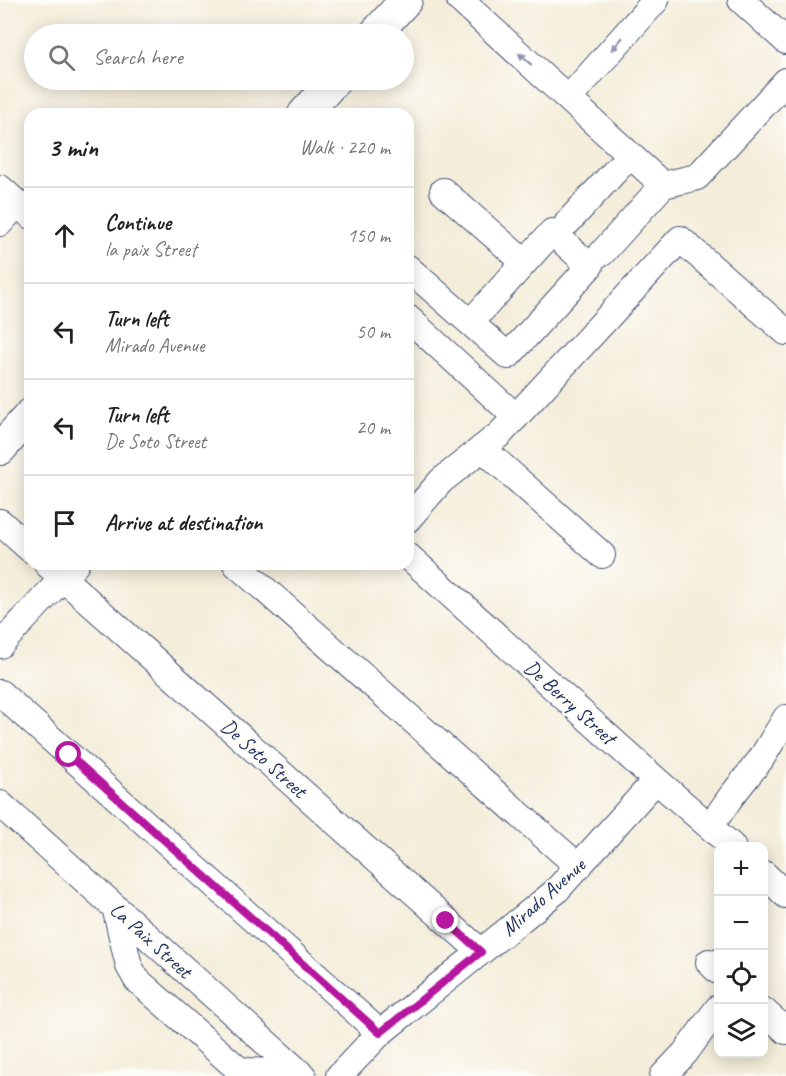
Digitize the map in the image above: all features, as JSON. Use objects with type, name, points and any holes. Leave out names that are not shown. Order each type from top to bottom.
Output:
[{"type":"main road","points":[[384,24],[406,0]]},
{"type":"main road","points":[[309,108],[326,90]]},
{"type":"main road","points":[[0,449],[24,422]]},
{"type":"street","points":[[460,0],[663,185]]},
{"type":"street","points":[[569,98],[656,0]]},
{"type":"street","points":[[741,0],[786,41]]},
{"type":"street","points":[[602,253],[663,185],[697,177],[786,81]]},
{"type":"street","points":[[568,222],[630,155]]},
{"type":"street","points":[[443,191],[524,262]]},
{"type":"street","points":[[0,223],[16,202]]},
{"type":"street","points":[[414,273],[508,356],[590,266],[552,232],[471,322]]},
{"type":"street","points":[[414,512],[441,481],[500,434],[680,239],[786,332]]},
{"type":"street","points":[[414,324],[516,417]]},
{"type":"street","points":[[482,448],[602,555]]},
{"type":"street","points":[[0,522],[24,544]]},
{"type":"street","name":"De Berry Street","points":[[414,561],[727,842]]},
{"type":"street","points":[[0,645],[61,570]]},
{"type":"street","name":"De Soto Street","points":[[63,570],[481,952]]},
{"type":"street","points":[[243,570],[579,867]]},
{"type":"street","points":[[0,693],[380,1033]]},
{"type":"street","points":[[710,827],[761,759],[786,718]]},
{"type":"street","name":"Mirado Avenue","points":[[339,1076],[380,1033],[555,892],[656,780]]},
{"type":"street","name":"La Paix Street","points":[[0,804],[301,1074]]},
{"type":"street","points":[[768,878],[786,895]]},
{"type":"street","points":[[115,908],[129,966],[136,980],[238,1069],[301,1074]]},
{"type":"street","points":[[666,1075],[714,1013]]},
{"type":"street","points":[[768,1015],[786,1031]]},
{"type":"route","points":[[69,755],[380,1033],[481,952],[446,921]]}]
